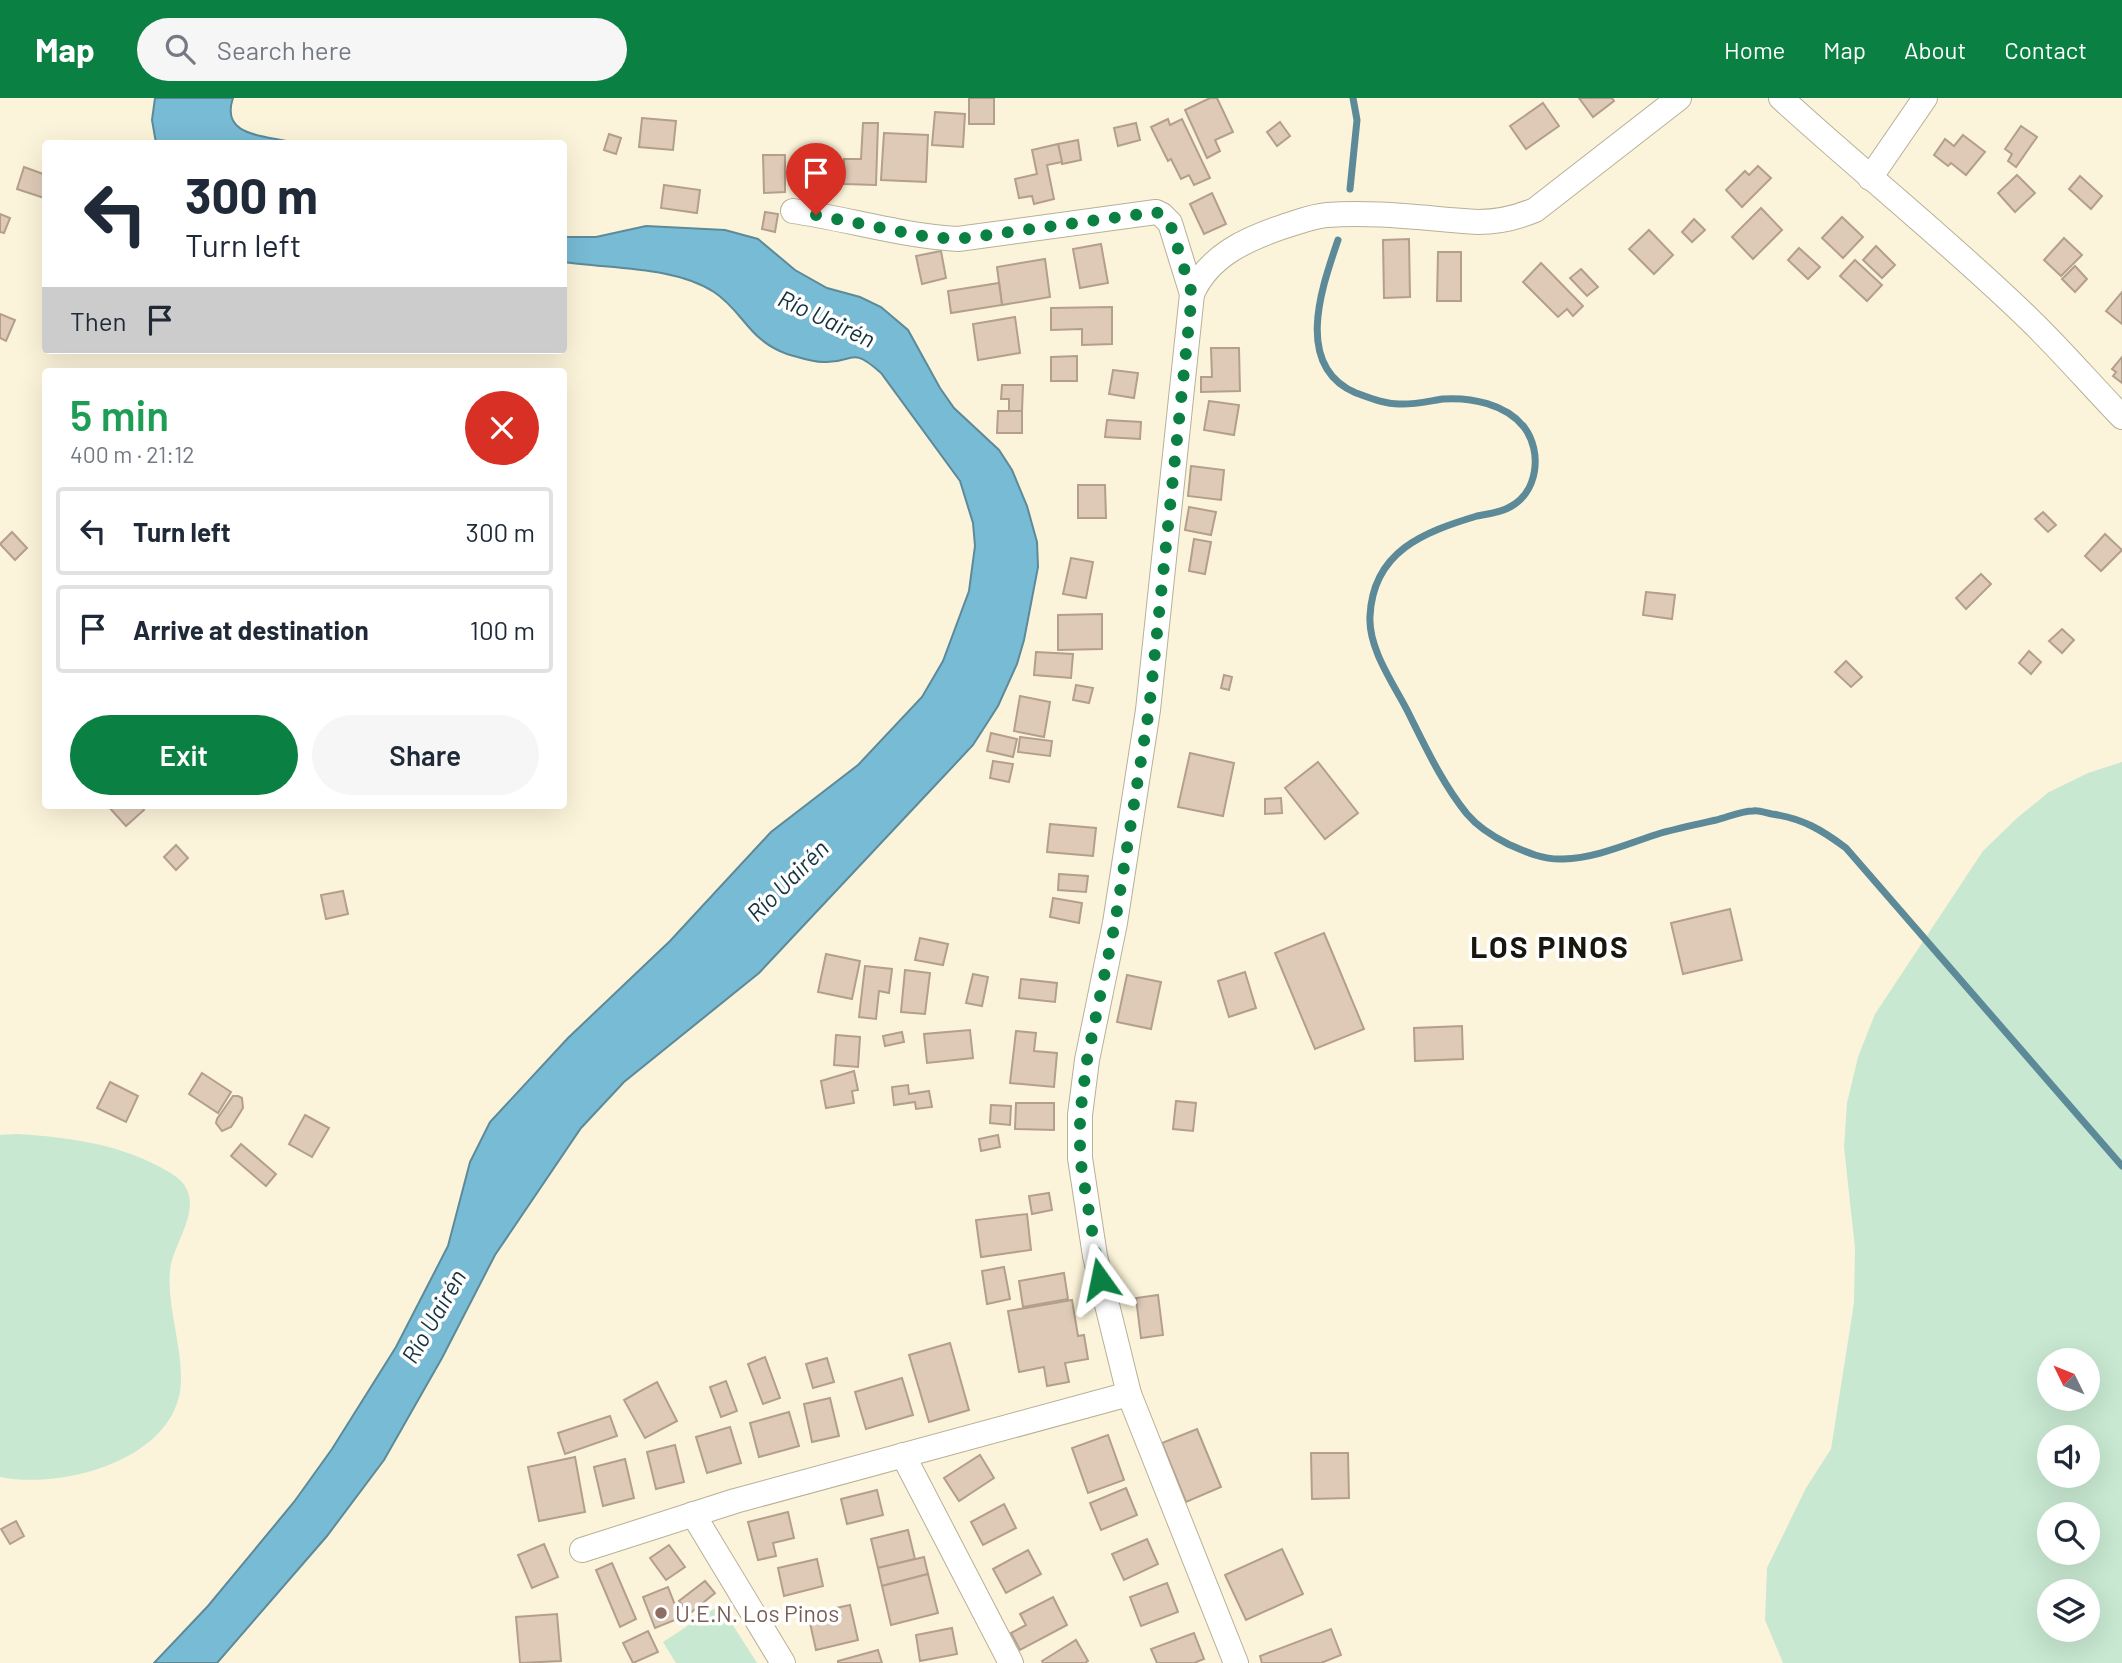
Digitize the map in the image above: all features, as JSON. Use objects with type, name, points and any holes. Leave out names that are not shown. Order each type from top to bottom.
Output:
[{"type":"street","points":[[1236,1663],[1129,1394],[1093,1245],[1080,1158],[1080,1115],[1087,1060],[1115,923],[1149,710],[1192,294],[1198,281],[1210,267],[1239,244],[1324,215],[1360,214],[1496,222],[1527,214],[1679,98]]},
{"type":"street","points":[[1781,98],[2031,321],[2122,417]]},
{"type":"street","points":[[1870,178],[1925,98]]},
{"type":"street","points":[[793,211],[928,237],[958,239],[1156,212],[1170,223],[1192,294]]},
{"type":"street","points":[[582,1550],[693,1514],[1129,1394]]},
{"type":"street","points":[[903,1455],[1011,1663]]},
{"type":"street","points":[[693,1514],[783,1663]]},
{"type":"green space","points":[[2122,762],[2122,1663],[1783,1663],[1765,1620],[1767,1568],[1806,1488],[1831,1449],[1854,1303],[1855,1248],[1844,1147],[1847,1103],[1858,1057],[1875,1014],[1983,851],[2049,792],[2088,773]]},
{"type":"green space","points":[[0,1135],[72,1139],[126,1152],[143,1159],[180,1180],[189,1196],[190,1206],[170,1271],[171,1299],[181,1368],[175,1409],[160,1431],[139,1449],[113,1463],[84,1473],[26,1480],[0,1477]]},
{"type":"green space","points":[[720,1605],[757,1663],[676,1663],[663,1642]]},
{"type":"water","points":[[155,98],[233,98],[233,121],[240,128],[249,133],[279,140],[155,140],[152,120]]},
{"type":"water","name":"Río Uairén","points":[[646,226],[725,230],[758,239],[795,270],[827,288],[860,297],[881,307],[908,330],[954,408],[999,450],[1012,470],[1027,506],[1037,542],[1038,567],[1017,664],[998,706],[973,745],[759,973],[624,1082],[581,1128],[495,1255],[442,1358],[384,1460],[327,1536],[217,1663],[154,1663],[208,1606],[294,1502],[332,1449],[396,1347],[448,1246],[470,1162],[490,1122],[568,1038],[670,941],[771,832],[858,765],[922,697],[943,661],[969,591],[975,546],[973,523],[960,481],[881,373],[857,357],[833,362],[814,361],[774,348],[755,334],[733,308],[714,292],[680,277],[567,262],[567,237],[596,237]]},
{"type":"building","points":[[969,98],[994,98],[994,124],[969,124]]},
{"type":"building","points":[[1210,98],[1217,98],[1233,132],[1215,140],[1220,151],[1207,158],[1185,110]]},
{"type":"building","points":[[1579,98],[1612,98],[1614,101],[1593,117]]},
{"type":"building","points":[[1543,103],[1559,126],[1526,149],[1510,126]]},
{"type":"building","points":[[935,112],[965,114],[963,147],[932,145]]},
{"type":"building","points":[[642,118],[676,121],[673,150],[639,147]]},
{"type":"building","points":[[1168,119],[1170,125],[1182,119],[1210,178],[1194,185],[1189,175],[1181,179],[1171,159],[1168,161],[1151,127]]},
{"type":"building","points":[[1280,122],[1290,136],[1277,146],[1267,132]]},
{"type":"building","points":[[863,123],[878,123],[876,185],[844,184],[844,159],[861,159]]},
{"type":"building","points":[[1136,123],[1140,140],[1118,146],[1114,128]]},
{"type":"building","points":[[2021,126],[2037,137],[2016,167],[2008,161],[2012,154],[2005,149]]},
{"type":"building","points":[[884,133],[928,135],[926,182],[881,180]]},
{"type":"building","points":[[609,134],[621,138],[616,154],[604,150]]},
{"type":"building","points":[[1963,135],[1985,152],[1966,175],[1951,163],[1948,166],[1934,155],[1945,139],[1954,146]]},
{"type":"building","points":[[1078,140],[1081,160],[1062,164],[1058,144]]},
{"type":"building","points":[[1058,144],[1062,162],[1047,165],[1054,199],[1034,204],[1032,196],[1019,198],[1015,179],[1037,174],[1032,150]]},
{"type":"building","points":[[763,155],[785,155],[785,192],[764,193]]},
{"type":"building","points":[[804,164],[820,167],[818,181],[802,178]]},
{"type":"building","points":[[1758,166],[1771,178],[1742,207],[1726,190],[1745,171],[1749,175]]},
{"type":"building","points":[[24,167],[42,174],[42,197],[17,189]]},
{"type":"building","points":[[2017,175],[2035,193],[2015,212],[1998,193]]},
{"type":"building","points":[[2080,176],[2102,196],[2091,209],[2069,189]]},
{"type":"building","points":[[664,185],[700,190],[697,213],[661,208]]},
{"type":"building","points":[[1212,193],[1226,224],[1204,234],[1190,204]]},
{"type":"building","points":[[1761,208],[1782,230],[1753,259],[1732,237]]},
{"type":"building","points":[[765,212],[778,214],[775,232],[762,229]]},
{"type":"building","points":[[0,214],[10,218],[4,233],[0,232]]},
{"type":"building","points":[[1842,217],[1863,237],[1843,258],[1822,238]]},
{"type":"building","points":[[1694,219],[1705,230],[1692,242],[1682,232]]},
{"type":"building","points":[[1649,230],[1673,255],[1654,274],[1629,249]]},
{"type":"building","points":[[2064,238],[2082,255],[2061,276],[2044,260]]},
{"type":"building","points":[[1409,239],[1410,297],[1384,298],[1383,240]]},
{"type":"building","points":[[1101,244],[1108,283],[1080,288],[1073,249]]},
{"type":"building","points":[[1876,246],[1895,265],[1882,278],[1863,260]]},
{"type":"building","points":[[1799,248],[1820,267],[1808,279],[1788,260]]},
{"type":"building","points":[[941,251],[946,278],[922,284],[916,256]]},
{"type":"building","points":[[1438,252],[1461,252],[1461,301],[1437,301]]},
{"type":"building","points":[[1045,259],[1050,297],[1002,305],[997,267]]},
{"type":"building","points":[[1855,260],[1882,285],[1867,301],[1840,276]]},
{"type":"building","points":[[1541,263],[1583,306],[1573,316],[1567,309],[1558,317],[1523,282]]},
{"type":"building","points":[[2075,266],[2087,279],[2075,292],[2062,279]]},
{"type":"building","points":[[1581,269],[1598,287],[1587,296],[1570,278]]},
{"type":"building","points":[[999,283],[1002,305],[951,313],[948,291]]},
{"type":"building","points":[[2122,292],[2122,324],[2106,311]]},
{"type":"building","points":[[1112,307],[1112,344],[1082,345],[1082,329],[1051,330],[1051,308]]},
{"type":"building","points":[[0,314],[15,320],[6,341],[0,338]]},
{"type":"building","points":[[1015,317],[1020,353],[978,360],[973,324]]},
{"type":"building","points":[[1211,348],[1239,348],[1240,391],[1201,392],[1201,377],[1212,377]]},
{"type":"building","points":[[1077,356],[1077,381],[1051,381],[1051,357]]},
{"type":"building","points":[[2122,357],[2122,383],[2113,376],[2116,372],[2112,369]]},
{"type":"building","points":[[1113,370],[1138,373],[1134,398],[1109,394]]},
{"type":"building","points":[[1002,385],[1023,385],[1022,411],[1009,411],[1009,399],[1001,399]]},
{"type":"building","points":[[1209,401],[1239,405],[1234,435],[1204,430]]},
{"type":"building","points":[[998,411],[1022,411],[1022,433],[997,433]]},
{"type":"building","points":[[1107,420],[1141,422],[1140,439],[1105,437]]},
{"type":"building","points":[[1191,466],[1224,470],[1221,500],[1188,496]]},
{"type":"building","points":[[1078,485],[1105,485],[1106,518],[1078,518]]},
{"type":"building","points":[[1189,507],[1216,512],[1211,535],[1185,530]]},
{"type":"building","points":[[2043,512],[2056,525],[2048,532],[2035,519]]},
{"type":"building","points":[[12,532],[27,548],[15,560],[0,544]]},
{"type":"building","points":[[2105,534],[2122,550],[2101,571],[2085,556]]},
{"type":"building","points":[[1194,539],[1211,542],[1205,574],[1189,571]]},
{"type":"building","points":[[1071,558],[1093,562],[1086,598],[1063,594]]},
{"type":"building","points":[[1981,574],[1991,584],[1966,609],[1956,598]]},
{"type":"building","points":[[1646,592],[1675,595],[1672,619],[1643,615]]},
{"type":"building","points":[[1102,614],[1102,649],[1058,650],[1058,615]]},
{"type":"building","points":[[2062,629],[2074,640],[2062,653],[2049,641]]},
{"type":"building","points":[[2029,651],[2041,662],[2031,674],[2019,663]]},
{"type":"building","points":[[1036,652],[1073,654],[1071,678],[1034,675]]},
{"type":"building","points":[[1846,661],[1862,677],[1851,687],[1835,672]]},
{"type":"building","points":[[1224,675],[1232,677],[1229,690],[1221,688]]},
{"type":"building","points":[[1076,685],[1093,688],[1089,703],[1073,700]]},
{"type":"building","points":[[1020,696],[1050,702],[1044,737],[1014,731]]},
{"type":"building","points":[[991,733],[1017,739],[1013,757],[987,751]]},
{"type":"building","points":[[1020,737],[1052,741],[1050,756],[1018,752]]},
{"type":"building","points":[[1190,753],[1234,763],[1223,816],[1178,807]]},
{"type":"building","points":[[993,761],[1013,764],[1009,782],[990,778]]},
{"type":"building","points":[[1318,762],[1358,813],[1325,839],[1285,788]]},
{"type":"building","points":[[1281,798],[1282,813],[1265,814],[1265,799]]},
{"type":"building","points":[[111,809],[143,809],[144,810],[126,826]]},
{"type":"building","points":[[1050,824],[1096,828],[1093,856],[1047,852]]},
{"type":"building","points":[[176,845],[188,858],[176,870],[164,857]]},
{"type":"building","points":[[1059,874],[1088,876],[1086,892],[1058,890]]},
{"type":"building","points":[[343,891],[348,914],[326,919],[321,895]]},
{"type":"building","points":[[1053,898],[1082,903],[1079,923],[1050,917]]},
{"type":"building","points":[[1730,909],[1742,960],[1683,974],[1671,923]]},
{"type":"building","points":[[1324,933],[1364,1029],[1315,1049],[1275,953]]},
{"type":"building","points":[[920,938],[948,944],[943,965],[915,960]]},
{"type":"building","points":[[826,954],[860,961],[852,999],[818,992]]},
{"type":"building","points":[[865,966],[892,969],[889,993],[879,991],[876,1019],[859,1017]]},
{"type":"building","points":[[905,970],[930,973],[925,1014],[901,1012]]},
{"type":"building","points":[[1245,972],[1256,1008],[1229,1017],[1218,981]]},
{"type":"building","points":[[973,974],[988,977],[982,1006],[966,1003]]},
{"type":"building","points":[[1127,975],[1161,982],[1151,1029],[1117,1022]]},
{"type":"building","points":[[1021,979],[1057,983],[1055,1002],[1019,998]]},
{"type":"building","points":[[1462,1026],[1463,1059],[1415,1061],[1414,1028]]},
{"type":"building","points":[[970,1030],[973,1058],[927,1063],[924,1034]]},
{"type":"building","points":[[1016,1031],[1036,1033],[1034,1051],[1057,1053],[1054,1087],[1010,1083]]},
{"type":"building","points":[[902,1032],[904,1042],[885,1046],[883,1036]]},
{"type":"building","points":[[836,1035],[860,1037],[858,1067],[834,1065]]},
{"type":"building","points":[[854,1071],[858,1090],[852,1091],[854,1103],[826,1108],[821,1081]]},
{"type":"building","points":[[202,1073],[231,1092],[218,1113],[189,1094]]},
{"type":"building","points":[[110,1082],[138,1096],[126,1122],[97,1108]]},
{"type":"building","points":[[908,1085],[909,1094],[929,1091],[932,1107],[916,1109],[915,1102],[894,1105],[892,1087]]},
{"type":"building","points":[[233,1096],[242,1098],[243,1108],[231,1127],[222,1131],[216,1123],[217,1119]]},
{"type":"building","points":[[1176,1101],[1196,1103],[1193,1131],[1173,1129]]},
{"type":"building","points":[[1016,1103],[1054,1103],[1054,1130],[1015,1129]]},
{"type":"building","points":[[991,1105],[1011,1106],[1010,1125],[990,1123]]},
{"type":"building","points":[[305,1115],[329,1128],[312,1157],[289,1144]]},
{"type":"building","points":[[998,1135],[1000,1147],[981,1151],[979,1139]]},
{"type":"building","points":[[241,1144],[276,1174],[266,1186],[231,1156]]},
{"type":"building","points":[[1049,1193],[1052,1210],[1032,1214],[1029,1196]]},
{"type":"building","points":[[1027,1214],[1031,1250],[981,1257],[976,1220]]},
{"type":"building","points":[[1004,1267],[1010,1299],[987,1304],[982,1271]]},
{"type":"building","points":[[1064,1273],[1068,1299],[1023,1307],[1019,1281]]},
{"type":"building","points":[[1158,1295],[1163,1335],[1141,1338],[1136,1298]]},
{"type":"building","points":[[1072,1300],[1078,1336],[1084,1335],[1088,1359],[1065,1363],[1069,1382],[1047,1386],[1044,1367],[1019,1372],[1008,1311]]},
{"type":"building","points":[[950,1343],[969,1410],[929,1422],[909,1355]]},
{"type":"building","points":[[765,1357],[780,1398],[763,1404],[748,1364]]},
{"type":"building","points":[[827,1358],[834,1382],[813,1388],[806,1364]]},
{"type":"building","points":[[902,1378],[913,1415],[866,1429],[855,1392]]},
{"type":"building","points":[[726,1381],[737,1411],[721,1417],[710,1387]]},
{"type":"building","points":[[657,1382],[677,1421],[645,1438],[624,1400]]},
{"type":"building","points":[[830,1398],[839,1436],[812,1442],[804,1404]]},
{"type":"building","points":[[789,1412],[799,1446],[759,1457],[750,1423]]},
{"type":"building","points":[[610,1416],[617,1436],[565,1454],[558,1433]]},
{"type":"building","points":[[730,1427],[741,1463],[707,1473],[696,1437]]},
{"type":"building","points":[[1197,1429],[1221,1487],[1186,1502],[1162,1443]]},
{"type":"building","points":[[1108,1435],[1124,1480],[1088,1493],[1072,1448]]},
{"type":"building","points":[[675,1445],[684,1482],[656,1489],[647,1452]]},
{"type":"building","points":[[1311,1453],[1348,1453],[1349,1498],[1312,1499]]},
{"type":"building","points":[[980,1455],[994,1478],[959,1501],[944,1478]]},
{"type":"building","points":[[575,1457],[585,1512],[539,1521],[528,1467]]},
{"type":"building","points":[[625,1459],[634,1498],[603,1506],[594,1467]]},
{"type":"building","points":[[1126,1488],[1137,1515],[1101,1530],[1090,1503]]},
{"type":"building","points":[[877,1490],[883,1515],[847,1524],[841,1499]]},
{"type":"building","points":[[1004,1504],[1016,1528],[983,1545],[971,1522]]},
{"type":"building","points":[[788,1512],[794,1538],[773,1543],[776,1556],[758,1560],[748,1522]]},
{"type":"building","points":[[16,1521],[24,1536],[10,1544],[1,1529]]},
{"type":"building","points":[[908,1530],[915,1559],[878,1568],[871,1539]]},
{"type":"building","points":[[1147,1539],[1158,1564],[1124,1580],[1112,1554]]},
{"type":"building","points":[[544,1544],[558,1577],[532,1588],[518,1555]]},
{"type":"building","points":[[669,1545],[685,1567],[666,1580],[650,1558]]},
{"type":"building","points":[[1282,1549],[1303,1594],[1246,1620],[1225,1575]]},
{"type":"building","points":[[1028,1550],[1041,1574],[1006,1593],[993,1569]]},
{"type":"building","points":[[924,1557],[928,1574],[882,1586],[878,1568]]},
{"type":"building","points":[[817,1559],[823,1586],[784,1596],[778,1568]]},
{"type":"building","points":[[612,1563],[636,1619],[620,1627],[596,1570]]},
{"type":"building","points":[[928,1574],[938,1613],[891,1625],[882,1586]]},
{"type":"building","points":[[705,1581],[715,1593],[689,1614],[679,1601]]},
{"type":"building","points":[[1167,1583],[1178,1612],[1141,1626],[1130,1597]]},
{"type":"building","points":[[668,1587],[680,1618],[655,1628],[643,1597]]},
{"type":"building","points":[[1053,1597],[1067,1625],[1020,1650],[1011,1633],[1026,1625],[1020,1614]]},
{"type":"building","points":[[850,1605],[858,1640],[816,1650],[808,1614]]},
{"type":"building","points":[[557,1614],[561,1661],[520,1663],[516,1617]]},
{"type":"building","points":[[952,1628],[957,1654],[920,1661],[916,1635]]},
{"type":"building","points":[[1331,1629],[1341,1655],[1321,1663],[1262,1663],[1260,1656]]},
{"type":"building","points":[[648,1631],[658,1652],[633,1663],[623,1643]]},
{"type":"building","points":[[1194,1633],[1204,1659],[1194,1663],[1157,1663],[1151,1649]]},
{"type":"building","points":[[1076,1640],[1088,1661],[1043,1663],[1042,1661]]},
{"type":"building","points":[[878,1650],[882,1663],[838,1663],[838,1661]]},
{"type":"waterway","points":[[1350,189],[1357,120],[1353,98]]},
{"type":"waterway","points":[[1338,240],[1325,280],[1317,324],[1318,345],[1324,364],[1336,381],[1356,393],[1388,403],[1410,404],[1454,399],[1487,404],[1516,419],[1524,427],[1534,448],[1531,483],[1518,502],[1500,511],[1438,529],[1405,548],[1391,560],[1373,594],[1370,628],[1377,653],[1434,764],[1467,814],[1486,831],[1508,844],[1535,855],[1556,859],[1601,853],[1661,833],[1748,811],[1793,818],[1820,830],[1846,848],[2122,1166]]},
{"type":"place","name":"U.E.N. Los Pinos","points":[[661,1613]]},
{"type":"district","name":"LOS PINOS","points":[[1550,946]]},
{"type":"route","points":[[816,215],[928,237],[958,239],[1156,212],[1170,223],[1192,294],[1149,710],[1133,818],[1087,1060],[1080,1115],[1080,1158],[1100,1279]]}]
